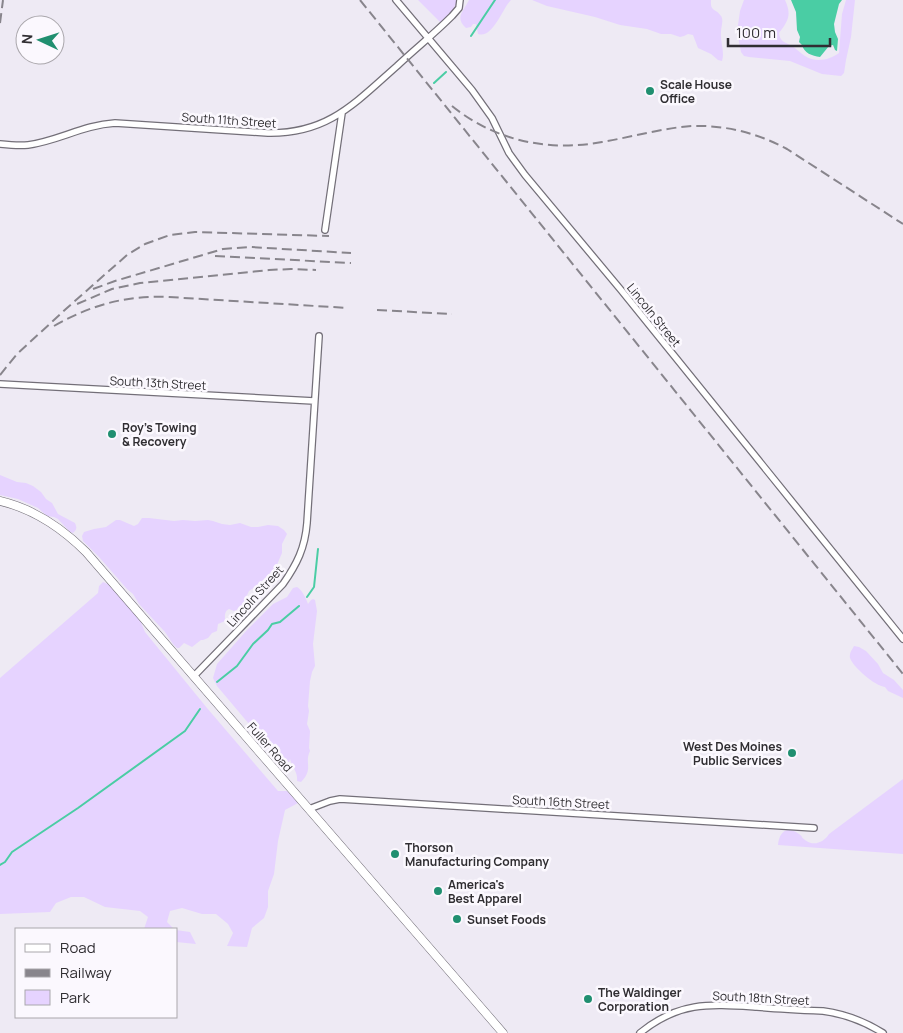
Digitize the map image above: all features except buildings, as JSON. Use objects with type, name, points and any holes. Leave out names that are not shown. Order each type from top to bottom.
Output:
[{"type":"street","name":"Lincoln Street","points":[[396,0],[483,105],[492,118],[509,153],[525,175],[621,290],[903,639]]},
{"type":"street","name":"South 11th Street","points":[[0,144],[34,144],[97,125],[115,123],[281,134],[315,127],[342,113],[378,82],[452,16],[459,8],[460,0]]},
{"type":"street","points":[[325,230],[342,113]]},
{"type":"street","name":"Lincoln Street","points":[[194,676],[283,584],[303,549],[306,534],[318,336]]},
{"type":"street","name":"South 13th Street","points":[[0,384],[314,402]]},
{"type":"street","name":"Fuller Road","points":[[0,501],[35,513],[57,526],[86,552],[503,1033]]},
{"type":"street","name":"South 16th Street","points":[[309,809],[340,799],[814,828]]},
{"type":"street","name":"South 18th Street","points":[[640,1033],[665,1016],[677,1011],[695,1006],[712,1005],[839,1014],[864,1022],[883,1033]]},
{"type":"green space","points":[[418,0],[458,0],[457,5],[454,6],[456,8],[442,24]]},
{"type":"green space","points":[[469,0],[511,0],[493,28],[483,34],[478,34],[476,24],[466,28],[461,21],[461,14]]},
{"type":"green space","points":[[532,0],[711,0],[712,8],[722,19],[722,61],[698,48],[693,35],[688,34],[680,37],[671,34],[661,34],[647,29],[620,25],[547,6]]},
{"type":"green space","points":[[744,0],[785,0],[789,14],[779,33],[780,38],[805,56],[818,60],[827,59],[839,53],[842,14],[846,0],[855,0],[851,37],[844,73],[841,76],[822,74],[790,61],[744,56],[741,52],[737,32],[740,11]]},
{"type":"green space","points":[[0,475],[17,482],[26,483],[41,492],[52,503],[58,514],[75,523],[76,527],[73,533],[58,519],[47,516],[38,508],[18,499],[0,495]]},
{"type":"green space","points":[[142,518],[174,521],[208,520],[230,525],[240,523],[251,527],[278,526],[287,534],[282,544],[282,553],[276,567],[249,591],[241,608],[234,611],[227,610],[225,621],[218,624],[217,631],[208,638],[201,640],[192,647],[184,643],[177,648],[139,604],[133,594],[83,541],[82,536],[84,532],[106,527],[116,520],[134,526]]},
{"type":"green space","points":[[103,582],[110,585],[140,620],[145,632],[278,791],[287,791],[298,803],[285,810],[278,841],[274,874],[268,891],[268,907],[264,918],[252,928],[247,947],[227,946],[233,933],[228,924],[216,914],[202,914],[182,908],[170,911],[167,922],[173,928],[144,928],[148,917],[140,911],[105,907],[84,897],[71,897],[56,903],[50,912],[0,914],[0,678],[98,593],[99,586]]},
{"type":"green space","points":[[297,587],[304,594],[308,604],[311,600],[315,600],[317,611],[313,644],[315,666],[310,681],[307,724],[310,731],[310,751],[308,755],[308,770],[301,782],[297,781],[296,772],[290,759],[289,762],[280,758],[268,742],[249,724],[217,686],[213,678],[217,664],[247,630],[273,604],[287,597],[293,588]]},
{"type":"green space","points":[[854,646],[866,651],[878,664],[883,673],[894,680],[903,690],[903,698],[870,680],[855,666],[850,658]]},
{"type":"green space","points":[[903,779],[903,854],[778,845],[782,833],[787,830],[795,831],[808,842],[822,841]]},
{"type":"green space","points":[[178,930],[190,932],[196,944],[178,942]]},
{"type":"shaded area","points":[[791,0],[842,0],[839,4],[834,24],[838,39],[837,51],[833,45],[829,46],[820,57],[806,52],[799,42],[796,12]]},
{"type":"waterway","points":[[471,36],[495,0]]},
{"type":"waterway","points":[[434,83],[446,72]]},
{"type":"waterway","points":[[307,597],[314,587],[318,549]]},
{"type":"waterway","points":[[217,682],[237,666],[253,644],[272,624],[280,622],[299,606]]},
{"type":"waterway","points":[[0,865],[5,862],[12,852],[78,808],[185,731],[200,709]]},
{"type":"railway","points":[[0,23],[3,0]]},
{"type":"railway","points":[[360,0],[903,674]]},
{"type":"railway","points":[[452,106],[486,128],[504,135],[523,141],[562,146],[582,145],[692,126],[717,127],[753,134],[787,149],[903,224]]},
{"type":"railway","points":[[0,375],[17,354],[67,308],[127,255],[145,244],[170,235],[195,232],[329,236]]},
{"type":"railway","points":[[93,289],[223,249],[250,247],[351,253]]},
{"type":"railway","points":[[215,256],[351,263]]},
{"type":"railway","points":[[77,304],[112,289],[140,283],[269,270],[316,270]]},
{"type":"railway","points":[[54,326],[95,307],[123,300],[153,297],[348,308]]},
{"type":"railway","points":[[377,310],[452,314]]},
{"type":"place","name":"Scale House Office","points":[[650,91]]},
{"type":"place","name":"Roy's Towing & Recovery","points":[[112,434]]},
{"type":"place","name":"West Des Moines Public Services","points":[[792,753]]},
{"type":"place","name":"Thorson Manufacturing Company","points":[[395,854]]},
{"type":"place","name":"America's Best Apparel","points":[[438,891]]},
{"type":"place","name":"Sunset Foods","points":[[457,919]]},
{"type":"place","name":"The Waldinger Corporation","points":[[588,999]]}]
